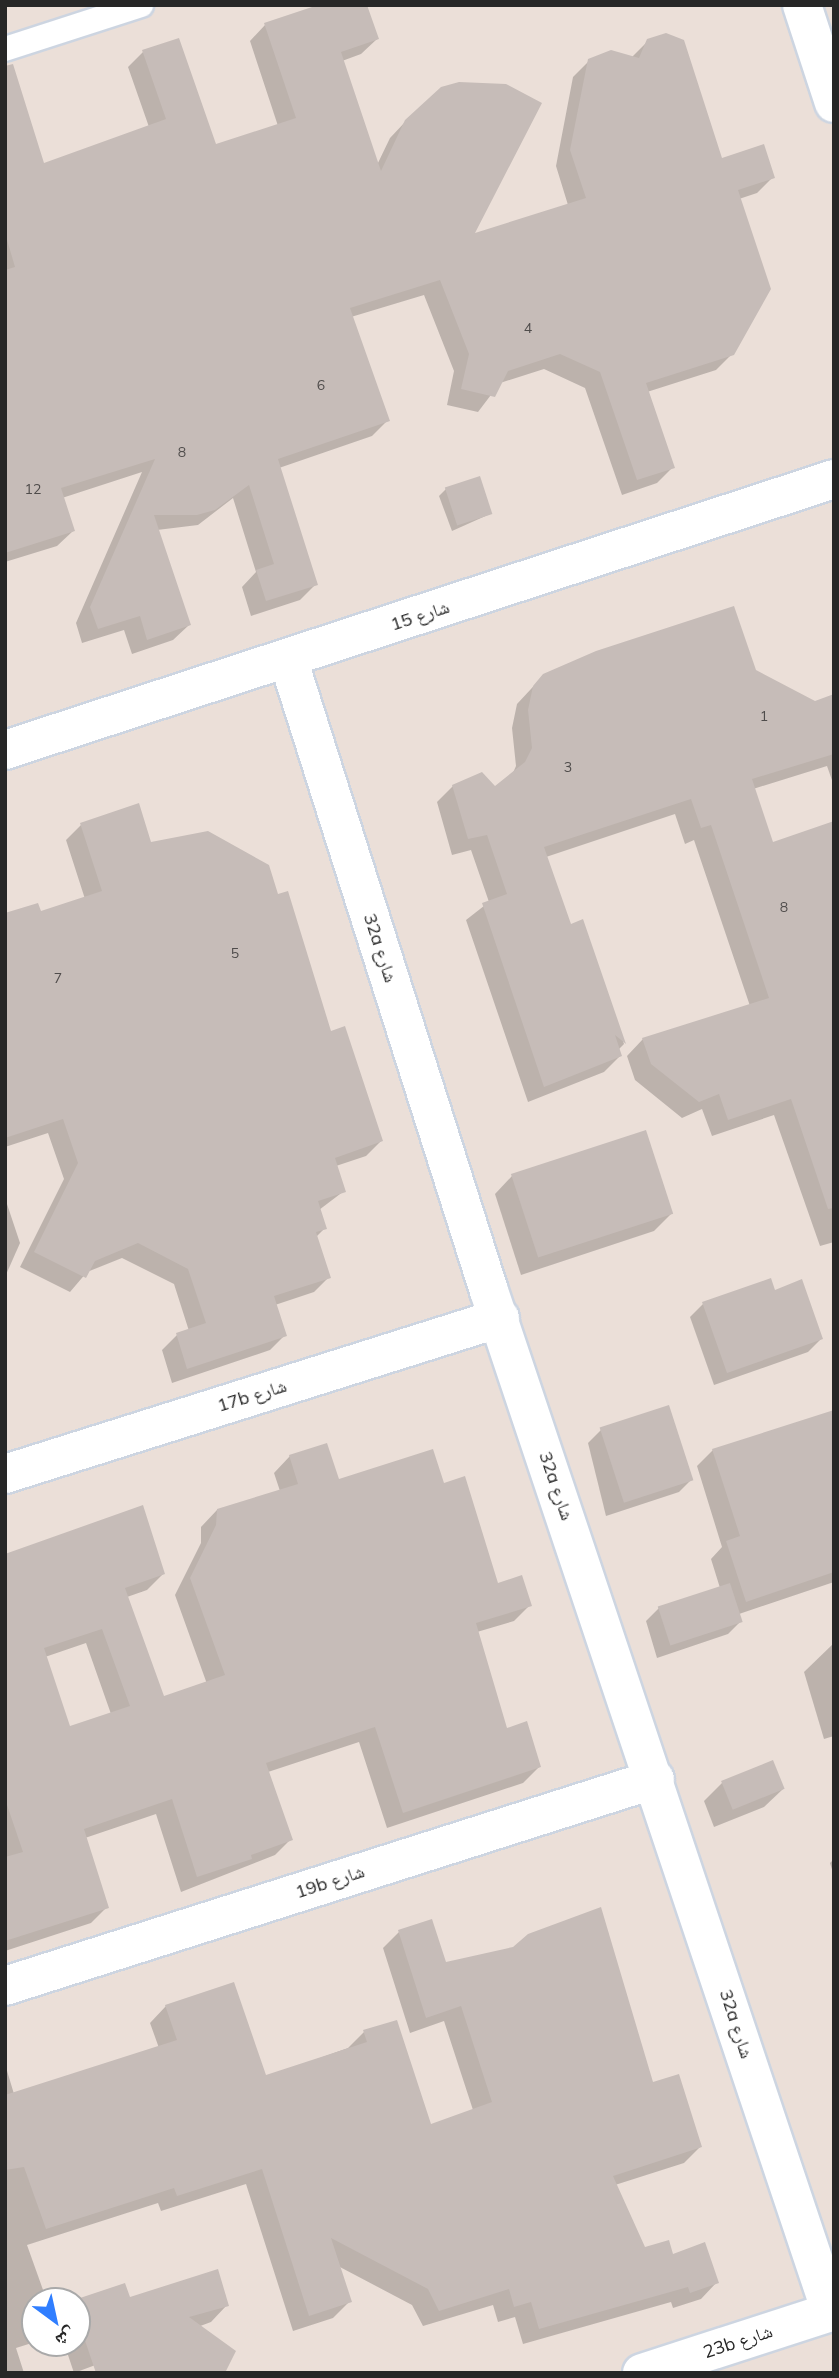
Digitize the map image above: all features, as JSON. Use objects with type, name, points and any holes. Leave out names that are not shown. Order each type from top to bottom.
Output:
[{"type":"street","points":[[802,5],[834,103]]},
{"type":"street","name":"شارع 15","points":[[5,750],[834,480]]},
{"type":"street","name":"32a شارع","points":[[288,659],[500,1318],[832,2311]]},
{"type":"street","name":"17b شارع","points":[[5,1474],[500,1318]]},
{"type":"street","name":"19b شارع","points":[[5,1986],[655,1779]]},
{"type":"street","name":"23b شارع","points":[[642,2373],[832,2311]]},
{"type":"lane","points":[[5,49],[141,5]]},
{"type":"building","points":[[318,5],[367,5],[379,39],[341,52],[381,171],[405,120],[441,87],[459,82],[506,84],[542,103],[475,233],[586,198],[570,150],[588,59],[611,50],[639,58],[647,39],[666,33],[684,40],[722,158],[764,144],[775,178],[738,190],[771,289],[734,355],[646,383],[675,468],[637,480],[600,372],[560,354],[508,371],[495,397],[461,389],[469,354],[440,280],[350,308],[390,421],[278,459],[318,585],[266,601],[256,570],[274,564],[249,485],[215,510],[197,515],[154,515],[191,625],[147,640],[140,616],[98,629],[90,607],[155,459],[61,488],[75,531],[5,553],[5,270],[15,267],[5,233],[5,66],[13,64],[44,163],[166,119],[142,50],[179,38],[216,144],[296,118],[264,23]]},
{"type":"building","points":[[480,476],[492,514],[457,525],[445,487]]},
{"type":"building","points":[[734,606],[756,670],[815,701],[834,694],[834,754],[752,779],[773,842],[834,821],[834,1208],[828,1209],[791,1099],[728,1120],[719,1094],[699,1102],[651,1064],[642,1038],[769,998],[711,825],[701,828],[691,799],[544,847],[571,924],[583,919],[626,1044],[615,1035],[622,1056],[544,1087],[482,903],[507,894],[487,835],[468,839],[452,785],[482,772],[495,786],[525,762],[532,748],[528,710],[533,686],[543,674],[596,651]]},
{"type":"building","points":[[139,803],[151,842],[208,831],[269,865],[278,894],[288,891],[331,1031],[345,1026],[383,1141],[335,1158],[346,1192],[318,1201],[327,1229],[316,1232],[331,1278],[274,1296],[287,1336],[187,1369],[176,1333],[206,1323],[188,1269],[138,1243],[95,1261],[86,1278],[34,1252],[78,1163],[63,1119],[5,1138],[5,913],[38,903],[41,911],[102,891],[80,823]]},
{"type":"building","points":[[646,1130],[673,1214],[538,1258],[511,1174]]},
{"type":"building","points":[[771,1278],[775,1290],[802,1279],[823,1339],[727,1373],[702,1302]]},
{"type":"building","points":[[669,1405],[693,1480],[624,1503],[600,1428]]},
{"type":"building","points":[[834,1410],[834,1572],[746,1602],[726,1541],[740,1536],[712,1449]]},
{"type":"building","points":[[327,1443],[339,1479],[433,1449],[444,1483],[465,1476],[498,1583],[522,1575],[532,1606],[476,1623],[507,1728],[527,1721],[541,1767],[403,1813],[375,1727],[266,1763],[293,1840],[251,1855],[252,1859],[197,1877],[172,1799],[84,1829],[109,1908],[5,1941],[5,1857],[23,1852],[5,1799],[5,1554],[143,1505],[165,1574],[125,1588],[164,1696],[225,1675],[190,1578],[216,1525],[217,1509],[298,1484],[289,1455]],"holes":[[[102,1629],[130,1706],[70,1726],[44,1648]]]},
{"type":"building","points":[[730,1583],[743,1622],[670,1645],[658,1606]]},
{"type":"building","points":[[773,1760],[785,1789],[733,1810],[721,1781]]},
{"type":"building","points":[[601,1907],[653,2082],[679,2074],[702,2147],[613,2176],[645,2247],[669,2240],[673,2254],[705,2242],[719,2283],[690,2293],[688,2287],[539,2329],[531,2302],[514,2307],[509,2289],[439,2311],[428,2289],[331,2238],[352,2302],[309,2316],[262,2169],[177,2196],[174,2188],[46,2229],[24,2167],[5,2170],[5,2095],[177,2040],[165,2005],[234,1982],[266,2075],[367,2042],[363,2030],[397,2020],[431,2124],[492,2102],[461,2006],[426,2018],[398,1930],[432,1919],[446,1962],[513,1947],[528,1934]]},
{"type":"building","points":[[218,2269],[229,2306],[189,2317],[236,2351],[225,2373],[96,2373],[91,2357],[91,2294],[125,2283],[130,2297]]}]
